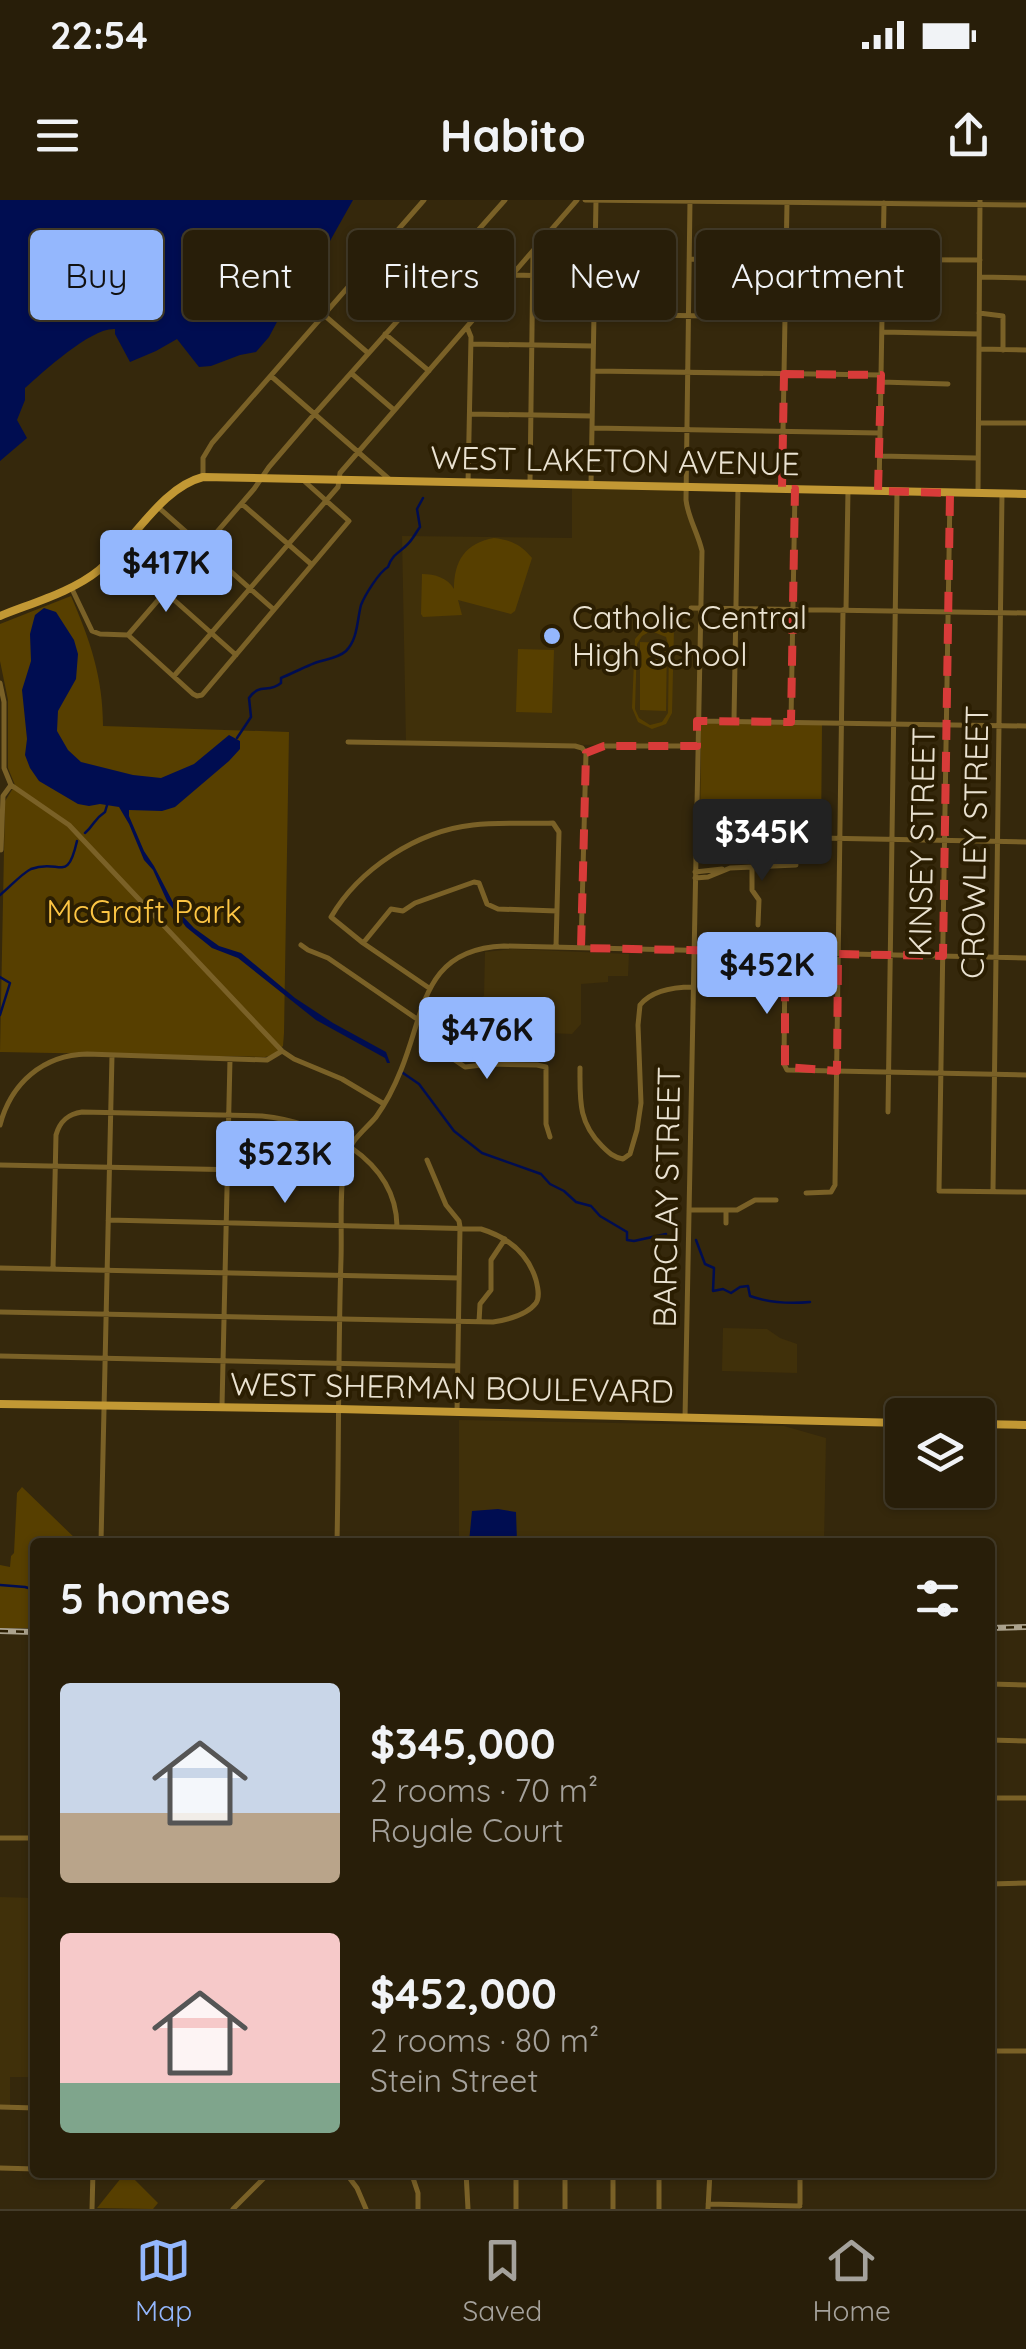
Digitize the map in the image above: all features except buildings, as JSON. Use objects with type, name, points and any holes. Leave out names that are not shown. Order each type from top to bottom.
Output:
[{"type":"main road","name":"WEST LAKETON AVENUE","points":[[202,477],[1026,494]]},
{"type":"main road","points":[[0,616],[96,574],[180,486],[202,477]]},
{"type":"main road","name":"WEST SHERMAN BOULEVARD","points":[[0,1404],[885,1423]]},
{"type":"main road","points":[[995,1425],[1026,1426]]},
{"type":"street","points":[[398,230],[424,200]]},
{"type":"street","points":[[477,230],[504,200]]},
{"type":"street","points":[[514,273],[577,200]]},
{"type":"street","points":[[586,200],[1026,205]]},
{"type":"street","points":[[595,230],[596,200]]},
{"type":"street","name":"BARCLAY STREET","points":[[685,1418],[702,551],[688,514],[686,487],[690,201]]},
{"type":"street","points":[[787,201],[787,230]]},
{"type":"street","points":[[884,202],[884,230]]},
{"type":"street","points":[[978,493],[980,202]]},
{"type":"street","points":[[530,484],[533,250]]},
{"type":"street","points":[[940,259],[980,260]]},
{"type":"street","points":[[689,260],[696,260]]},
{"type":"street","points":[[514,275],[533,276]]},
{"type":"street","points":[[981,277],[1026,278]]},
{"type":"street","points":[[328,310],[348,287]]},
{"type":"street","points":[[980,313],[1004,316],[1003,350]]},
{"type":"street","points":[[676,316],[696,316]]},
{"type":"street","points":[[328,318],[368,353]]},
{"type":"street","points":[[202,477],[205,452],[320,320]]},
{"type":"street","points":[[128,635],[397,320]]},
{"type":"street","points":[[174,676],[338,487],[340,473],[472,320]]},
{"type":"street","points":[[592,486],[594,320]]},
{"type":"street","points":[[782,489],[785,320]]},
{"type":"street","points":[[878,491],[882,320]]},
{"type":"street","points":[[467,326],[471,344],[468,483]]},
{"type":"street","points":[[881,332],[979,334]]},
{"type":"street","points":[[385,334],[429,371]]},
{"type":"street","points":[[471,344],[593,346]]},
{"type":"street","points":[[979,349],[1026,350]]},
{"type":"street","points":[[593,371],[784,374],[948,384]]},
{"type":"street","points":[[351,372],[395,410]]},
{"type":"street","points":[[271,376],[391,481]]},
{"type":"street","points":[[470,414],[592,416]]},
{"type":"street","points":[[978,423],[1026,423]]},
{"type":"street","points":[[592,428],[880,433]]},
{"type":"street","points":[[879,456],[978,458]]},
{"type":"street","points":[[71,587],[90,628],[98,633],[128,635],[198,696],[202,695],[349,521],[302,479]]},
{"type":"street","points":[[734,720],[738,488]]},
{"type":"street","points":[[790,722],[795,490]]},
{"type":"street","points":[[806,1193],[834,1189],[848,490]]},
{"type":"street","points":[[888,1112],[897,491]]},
{"type":"street","name":"KINSEY STREET","points":[[950,493],[939,1191],[992,1192]]},
{"type":"street","name":"CROWLEY STREET","points":[[992,1192],[1002,494]]},
{"type":"street","points":[[242,504],[311,564]]},
{"type":"street","points":[[158,508],[273,608]]},
{"type":"street","points":[[119,551],[236,654]]},
{"type":"street","points":[[691,608],[1026,613]]},
{"type":"street","points":[[0,682],[4,702],[4,768],[11,785],[69,826],[282,1051],[342,1078],[384,1104]]},
{"type":"street","points":[[698,720],[1026,726]]},
{"type":"street","points":[[348,742],[582,748],[586,753],[582,948]]},
{"type":"street","points":[[586,753],[604,746],[697,746]]},
{"type":"street","points":[[1,850],[3,794],[11,785]]},
{"type":"street","points":[[429,988],[332,917],[356,884],[388,857],[419,840],[458,827],[552,824],[558,828],[556,947]]},
{"type":"street","points":[[820,838],[1026,842]]},
{"type":"street","points":[[695,875],[708,877],[725,869],[796,865]]},
{"type":"street","points":[[752,868],[752,890],[759,900],[758,925]]},
{"type":"street","points":[[363,943],[391,908],[403,911],[474,882],[480,883],[486,904],[498,910],[557,911]]},
{"type":"street","points":[[301,944],[328,958],[433,1030],[434,1046],[462,1066],[522,1064],[546,1068],[546,1124],[550,1137]]},
{"type":"street","points":[[337,1538],[343,1172],[350,1147],[384,1104],[401,1069],[429,988],[444,968],[471,952],[496,946],[1026,958]]},
{"type":"street","points":[[785,952],[787,1070],[1026,1074]]},
{"type":"street","points":[[580,1068],[585,1126],[612,1156],[618,1160],[627,1157],[641,1104],[640,1005],[656,993],[693,987]]},
{"type":"street","points":[[0,1125],[11,1095],[23,1080],[46,1064],[69,1056],[268,1060],[282,1051]]},
{"type":"street","points":[[101,1538],[112,1055]]},
{"type":"street","points":[[222,1407],[230,1059]]},
{"type":"street","points":[[54,1269],[56,1134],[63,1121],[82,1112],[267,1116],[321,1130],[350,1147],[386,1182],[396,1208],[397,1226]]},
{"type":"street","points":[[427,1160],[446,1206],[460,1227],[457,1413]]},
{"type":"street","points":[[0,1164],[343,1172]]},
{"type":"street","points":[[992,1192],[1026,1192]]},
{"type":"street","points":[[689,1210],[737,1210],[756,1200],[776,1200]]},
{"type":"street","points":[[726,1210],[726,1223]]},
{"type":"street","points":[[0,1312],[478,1322],[509,1318],[538,1300],[538,1284],[528,1260],[505,1239],[481,1229],[108,1220]]},
{"type":"street","points":[[478,1322],[480,1304],[491,1290],[491,1260],[505,1239]]},
{"type":"street","points":[[0,1268],[459,1278]]},
{"type":"street","points":[[0,1356],[457,1366]]},
{"type":"street","points":[[995,1684],[1026,1685]]},
{"type":"street","points":[[995,1740],[1026,1741]]},
{"type":"street","points":[[995,1798],[1026,1798]]},
{"type":"street","points":[[0,1838],[30,1838]]},
{"type":"street","points":[[995,1884],[1026,1884]]},
{"type":"street","points":[[995,2051],[1026,2051]]},
{"type":"street","points":[[0,2107],[30,2108]]},
{"type":"street","points":[[0,2168],[30,2169]]},
{"type":"street","points":[[92,2209],[93,2178]]},
{"type":"street","points":[[233,2209],[264,2178]]},
{"type":"street","points":[[350,2178],[366,2209]]},
{"type":"street","points":[[413,2178],[418,2209]]},
{"type":"street","points":[[466,2178],[468,2209]]},
{"type":"street","points":[[516,2178],[516,2209]]},
{"type":"street","points":[[565,2178],[565,2209]]},
{"type":"street","points":[[612,2178],[612,2209]]},
{"type":"street","points":[[659,2209],[660,2178]]},
{"type":"street","points":[[710,2178],[708,2206],[800,2207],[800,2178]]},
{"type":"highlighted area","points":[[784,374],[881,375],[878,491],[950,493],[943,956],[838,954],[837,1071],[785,1067],[785,952],[581,948],[586,753],[604,746],[697,746],[697,721],[791,722],[795,489],[782,489]]},
{"type":"shaded area","points":[[0,200],[353,200],[328,245],[328,230],[183,230],[183,320],[278,320],[269,337],[256,352],[199,367],[177,339],[130,362],[115,329],[94,335],[68,351],[25,388],[17,420],[27,438],[0,461]]},
{"type":"shaded area","name":"Catholic Central High School","points":[[572,485],[686,487],[686,500],[700,539],[697,746],[406,743],[402,536],[572,538]]},
{"type":"shaded area","points":[[44,608],[56,612],[78,654],[76,679],[58,711],[57,731],[81,762],[161,778],[194,764],[229,735],[240,741],[240,749],[229,761],[175,807],[162,811],[129,810],[144,851],[177,910],[194,928],[219,946],[241,953],[295,998],[386,1052],[390,1063],[316,1020],[238,958],[212,948],[186,927],[144,860],[119,807],[78,804],[39,781],[25,755],[22,690],[31,661],[30,634],[35,615]]},
{"type":"shaded area","points":[[512,949],[629,954],[628,976],[608,976],[608,982],[581,984],[581,1024],[572,1034],[479,1030],[474,1024],[471,1003],[484,996],[485,952]]},
{"type":"shaded area","points":[[723,1328],[767,1329],[797,1344],[797,1373],[722,1371]]},
{"type":"shaded area","points":[[459,1420],[784,1426],[826,1438],[824,1538],[459,1538]]},
{"type":"shaded area","points":[[472,1511],[516,1512],[517,1538],[469,1538]]},
{"type":"shaded area","points":[[0,1897],[30,1898],[30,2077],[10,2077],[10,2105],[0,2105]]},
{"type":"green space","points":[[494,538],[515,544],[532,558],[515,611],[511,614],[458,600],[462,615],[423,617],[422,574],[441,577],[454,589],[463,555],[476,544]]},
{"type":"green space","name":"McGraft Park","points":[[71,596],[94,659],[103,726],[289,732],[284,1033],[283,1046],[273,1055],[0,1052],[5,801],[15,785],[8,768],[8,700],[0,661],[0,624]]},
{"type":"green space","points":[[655,627],[667,633],[669,628],[674,629],[672,713],[666,724],[652,729],[638,722],[632,708],[635,639],[644,629]],"holes":[[[651,631],[666,637],[668,713],[662,722],[650,725],[639,718],[635,709],[637,644]]]},
{"type":"green space","points":[[640,642],[667,643],[666,711],[640,710]]},
{"type":"green space","points":[[518,649],[554,650],[552,713],[516,712]]},
{"type":"green space","points":[[701,723],[822,725],[821,838],[700,834]]},
{"type":"green space","points":[[22,1487],[75,1538],[30,1538],[30,1628],[0,1628],[0,1565],[10,1567],[14,1553],[17,1493]]},
{"type":"green space","points":[[121,2178],[133,2178],[158,2203],[153,2209],[97,2208]]},
{"type":"waterway","points":[[237,738],[251,717],[249,698],[253,693],[272,688],[281,683],[281,678],[338,656],[350,646],[369,590],[420,527],[417,509],[423,498]]},
{"type":"waterway","points":[[85,833],[105,812],[108,802]]},
{"type":"waterway","points":[[0,895],[31,869],[66,866],[77,841]]},
{"type":"waterway","points":[[0,977],[10,983],[0,1015]]},
{"type":"waterway","points":[[403,1073],[419,1084],[454,1131],[482,1153],[541,1174],[576,1202],[591,1206],[627,1232],[627,1240],[666,1234]]},
{"type":"waterway","points":[[696,1240],[705,1264],[714,1268],[713,1291],[723,1289],[731,1293],[748,1286],[750,1296],[757,1298],[810,1302]]},
{"type":"waterway","points":[[0,1585],[30,1588]]},
{"type":"railway","points":[[995,1628],[1026,1627]]},
{"type":"railway","points":[[0,1631],[30,1632]]},
{"type":"place","name":"Catholic Central High School","points":[[552,636]]}]
